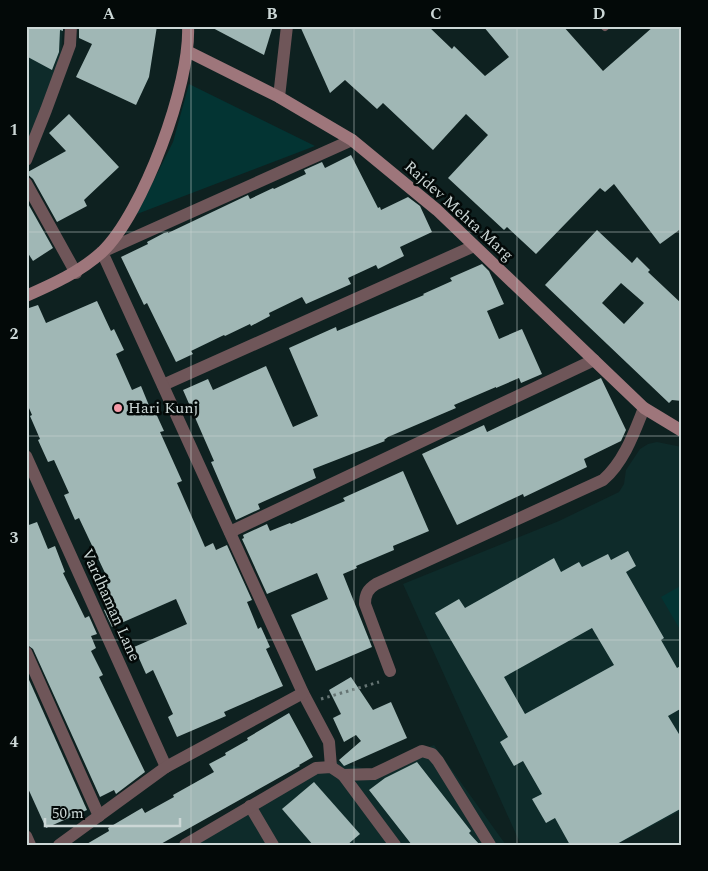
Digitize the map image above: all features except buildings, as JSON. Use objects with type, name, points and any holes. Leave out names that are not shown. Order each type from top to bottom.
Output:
[{"type":"street","points":[[26,160],[70,45],[71,26]]},
{"type":"street","points":[[26,296],[76,273],[102,252],[116,236],[149,178],[174,107],[187,51],[188,26]]},
{"type":"street","points":[[279,97],[287,26]]},
{"type":"street","name":"Rajdev Mehta Marg","points":[[187,51],[279,97],[352,140],[401,180],[474,246],[644,408],[682,431]]},
{"type":"street","points":[[102,252],[352,140]]},
{"type":"street","points":[[26,183],[76,273]]},
{"type":"street","points":[[163,385],[474,246]]},
{"type":"street","points":[[102,252],[306,698],[329,742],[331,767]]},
{"type":"street","points":[[230,532],[594,360]]},
{"type":"street","points":[[390,672],[366,604],[365,597],[369,588],[603,480],[611,473],[623,455],[644,408]]},
{"type":"street","name":"Vardhaman Lane","points":[[26,456],[166,767]]},
{"type":"street","points":[[26,652],[99,816]]},
{"type":"street","points":[[59,845],[166,767],[306,698]]},
{"type":"street","points":[[343,775],[374,774],[422,751],[432,754],[490,845]]},
{"type":"street","points":[[185,845],[316,768],[331,767],[343,775],[395,845]]},
{"type":"street","points":[[250,806],[273,845]]},
{"type":"street","points":[[26,836],[30,845]]},
{"type":"path","points":[[306,698],[387,679],[390,672]]},
{"type":"shaded area","points":[[26,26],[63,26],[60,71],[26,144]]},
{"type":"shaded area","points":[[189,84],[315,146],[137,214],[173,142]]},
{"type":"shaded area","points":[[657,442],[682,447],[682,810],[616,845],[521,845],[403,584],[559,521],[619,492],[624,484],[626,470],[640,449],[648,444]]},
{"type":"shaded area","points":[[682,585],[682,633],[661,597]]},
{"type":"shaded area","points":[[434,745],[506,845],[188,845],[331,760],[370,770]]},
{"type":"place","name":"Hari Kunj","points":[[118,408]]}]
